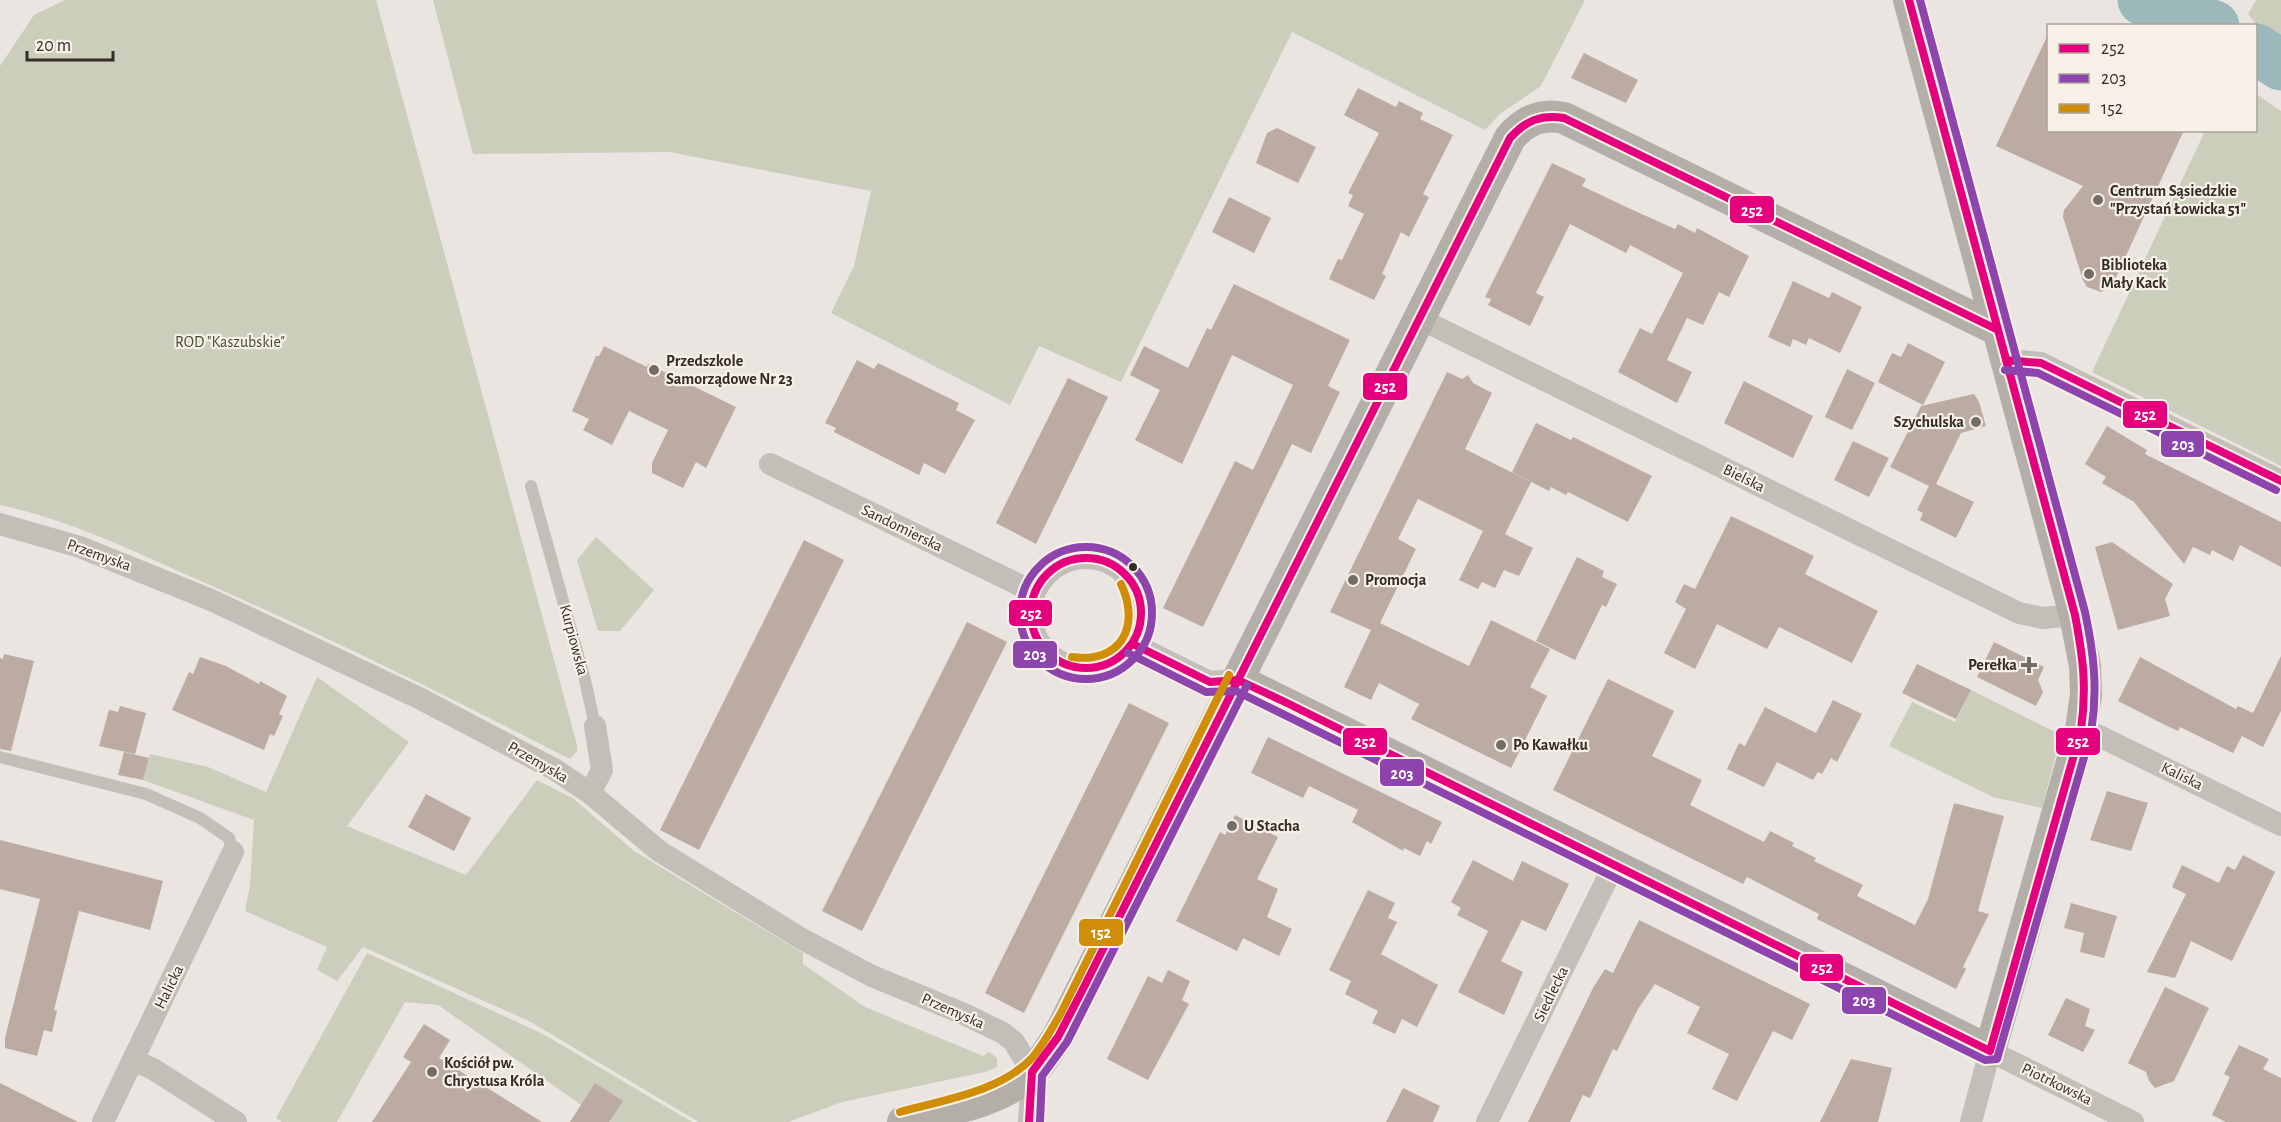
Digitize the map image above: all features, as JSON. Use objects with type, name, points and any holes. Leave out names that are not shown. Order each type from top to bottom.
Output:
[{"type":"street","points":[[1909,0],[2075,615],[2085,666],[2086,694],[2081,730],[1971,1122]]},
{"type":"street","points":[[903,1122],[975,1102],[1009,1088],[1032,1072],[1058,1037],[1418,318],[1510,138],[1520,126],[1537,117],[1549,114],[1564,118],[1998,330]]},
{"type":"street","name":"Bielska","points":[[1418,318],[2019,613],[2043,618],[2075,615]]},
{"type":"street","points":[[2006,360],[2041,363],[2281,481]]},
{"type":"street","name":"Sandomierska","points":[[770,464],[1034,591]]},
{"type":"street","name":"Przemyska","points":[[0,524],[80,547],[211,600],[419,698],[518,749],[590,793],[659,851],[802,939],[872,976],[964,1014],[1003,1033],[1014,1042],[1032,1072]]},
{"type":"street","points":[[1091,557],[1114,564],[1131,580],[1140,600],[1141,623],[1133,644],[1116,661],[1094,669],[1070,667],[1060,662],[1051,657],[1034,633],[1030,608],[1034,591],[1047,572],[1067,560],[1091,557]]},
{"type":"street","points":[[1133,644],[1210,682],[1238,680]]},
{"type":"street","name":"Piotrkowska","points":[[1238,680],[2133,1122]]},
{"type":"street","name":"Kurpiowska","points":[[590,793],[602,770],[595,726]]},
{"type":"street","name":"Kaliska","points":[[2081,730],[2099,736],[2281,825]]},
{"type":"street","name":"Halicka","points":[[104,1122],[233,852]]},
{"type":"street","name":"Siedlecka","points":[[1487,1122],[1614,867]]},
{"type":"street","points":[[133,1059],[153,1069],[236,1122]]},
{"type":"street","points":[[1029,1122],[1032,1072]]},
{"type":"lane","name":"Kurpiowska","points":[[531,486],[585,680],[595,726]]},
{"type":"lane","points":[[0,757],[146,794],[200,818],[229,838],[233,852]]},
{"type":"green space","name":"ROD \"Kaszubskie\"","points":[[65,0],[376,0],[577,745],[577,751],[570,759],[434,690],[250,603],[78,528],[0,505],[0,66],[34,15]]},
{"type":"green space","points":[[433,0],[1585,0],[1541,86],[1500,114],[1485,130],[1292,32],[1121,382],[1039,346],[1010,405],[831,313],[854,266],[871,191],[669,152],[473,154]]},
{"type":"green space","points":[[2256,0],[2281,0],[2281,44],[2257,25],[2248,14]]},
{"type":"green space","points":[[2257,95],[2281,111],[2281,466],[2092,372],[2205,132],[2257,132]]},
{"type":"green space","points":[[596,537],[654,590],[620,631],[598,631],[577,560]]},
{"type":"green space","points":[[317,677],[409,742],[347,826],[466,875],[537,780],[574,799],[634,851],[803,953],[803,964],[865,1007],[983,1056],[989,1052],[997,1058],[997,1067],[985,1072],[842,1102],[788,1122],[699,1122],[529,1021],[363,947],[337,981],[317,970],[327,947],[245,911],[250,885],[254,820],[143,780],[150,754],[208,767],[266,792]]},
{"type":"green space","points":[[1971,690],[2061,735],[2042,808],[1993,797],[1889,746],[1912,702],[1955,722]]},
{"type":"green space","points":[[367,953],[543,1034],[692,1122],[606,1122],[438,1005],[405,1002],[337,1122],[282,1122],[276,1118]]},
{"type":"building","points":[[2047,36],[2047,132],[2183,132],[2112,286],[2101,292],[2087,287],[2083,280],[2063,217],[2064,210],[2083,186],[1996,146]]},
{"type":"building","points":[[1584,53],[1638,80],[1626,103],[1571,78]]},
{"type":"building","points":[[1358,88],[1396,107],[1399,101],[1423,113],[1420,119],[1453,135],[1423,194],[1429,197],[1409,237],[1401,232],[1382,274],[1386,276],[1374,300],[1329,279],[1338,259],[1342,260],[1364,214],[1348,206],[1353,195],[1348,193],[1379,133],[1344,115]]},
{"type":"building","points":[[1277,128],[1316,147],[1298,183],[1256,163],[1267,133]]},
{"type":"building","points":[[1552,163],[1586,179],[1582,186],[1624,206],[1675,229],[1678,224],[1695,233],[1697,228],[1749,256],[1729,297],[1719,292],[1703,325],[1687,318],[1667,360],[1692,372],[1677,403],[1618,372],[1640,328],[1652,334],[1683,273],[1630,245],[1626,253],[1570,224],[1536,293],[1544,297],[1530,326],[1488,305],[1491,299],[1485,297]]},
{"type":"building","points":[[1229,197],[1271,218],[1254,253],[1212,232]]},
{"type":"building","points":[[1793,281],[1829,298],[1832,292],[1862,307],[1840,353],[1809,338],[1806,345],[1793,339],[1790,347],[1768,337]]},
{"type":"building","points":[[1234,284],[1350,340],[1328,386],[1340,392],[1311,453],[1292,444],[1203,627],[1163,608],[1235,461],[1253,470],[1293,385],[1232,355],[1182,464],[1135,440],[1160,390],[1130,375],[1144,346],[1188,368],[1207,328],[1211,330]]},
{"type":"building","points":[[1908,343],[1945,362],[1923,405],[1878,382],[1892,353],[1901,357]]},
{"type":"building","points":[[604,346],[647,367],[648,364],[736,407],[706,468],[696,462],[683,488],[652,473],[652,463],[668,430],[629,411],[612,445],[583,430],[589,419],[572,411],[596,356],[599,356]]},
{"type":"building","points":[[857,360],[874,369],[878,363],[959,403],[956,410],[975,420],[945,474],[924,463],[919,475],[834,432],[836,428],[825,423]]},
{"type":"building","points":[[1847,369],[1875,383],[1852,430],[1825,417]]},
{"type":"building","points":[[1447,372],[1462,379],[1468,375],[1473,383],[1492,393],[1465,449],[1531,482],[1505,534],[1533,548],[1519,576],[1504,570],[1495,588],[1482,582],[1478,589],[1459,580],[1483,531],[1418,499],[1398,539],[1416,549],[1380,623],[1469,666],[1491,620],[1550,649],[1530,687],[1547,696],[1511,768],[1411,719],[1419,704],[1379,683],[1371,700],[1344,687],[1371,630],[1330,612]]},
{"type":"building","points":[[1068,378],[1108,397],[1036,544],[996,523]]},
{"type":"building","points":[[1744,381],[1813,416],[1793,458],[1724,423]]},
{"type":"building","points":[[1974,394],[1979,402],[1986,426],[1961,433],[1936,484],[1974,502],[1956,538],[1920,520],[1923,513],[1917,510],[1929,486],[1890,467],[1921,406]]},
{"type":"building","points":[[1536,423],[1571,440],[1573,437],[1652,476],[1628,522],[1568,492],[1566,495],[1551,487],[1549,491],[1512,472]]},
{"type":"building","points":[[2107,426],[2147,450],[2145,454],[2281,522],[2281,567],[2240,545],[2233,561],[2212,550],[2210,555],[2193,547],[2184,564],[2134,502],[2102,483],[2106,477],[2085,464]]},
{"type":"building","points":[[1853,441],[1889,458],[1869,497],[1834,480]]},
{"type":"building","points":[[1731,516],[1814,556],[1805,574],[1878,611],[1852,663],[1779,627],[1767,649],[1717,624],[1695,669],[1664,653],[1686,609],[1675,602],[1684,584],[1695,589]]},
{"type":"building","points":[[804,540],[844,560],[699,850],[660,830]]},
{"type":"building","points":[[2112,542],[2173,584],[2165,599],[2170,616],[2118,630],[2095,547]]},
{"type":"building","points":[[1577,557],[1604,571],[1602,577],[1617,584],[1606,607],[1602,605],[1575,660],[1536,641]]},
{"type":"building","points":[[967,622],[1007,642],[862,931],[822,911]]},
{"type":"building","points":[[1994,642],[2044,667],[2038,680],[2043,692],[2036,706],[1977,677]]},
{"type":"building","points":[[4,654],[34,661],[11,751],[0,749],[0,658],[3,659]]},
{"type":"building","points":[[2281,656],[2281,711],[2263,747],[2242,736],[2233,753],[2180,727],[2178,731],[2118,701],[2140,657],[2236,709],[2238,706],[2253,713]]},
{"type":"building","points":[[200,657],[226,666],[259,684],[260,681],[287,696],[279,714],[283,716],[274,736],[270,734],[264,750],[172,710],[189,672],[193,674]]},
{"type":"building","points":[[1917,664],[1971,690],[1956,719],[1902,693]]},
{"type":"building","points":[[1608,679],[1674,711],[1652,756],[1702,780],[1690,805],[1764,842],[1770,831],[1794,843],[1792,846],[1816,858],[1814,861],[1863,885],[1857,896],[1915,925],[1928,899],[1954,803],[2004,816],[1978,911],[1989,914],[1963,967],[1966,969],[1956,989],[1817,919],[1819,914],[1747,877],[1743,884],[1553,790]]},
{"type":"building","points":[[1833,700],[1862,714],[1837,762],[1831,758],[1822,774],[1818,772],[1813,780],[1777,762],[1764,787],[1727,769],[1739,743],[1745,746],[1765,707],[1816,733]]},
{"type":"building","points":[[1129,703],[1169,723],[1024,1013],[985,993]]},
{"type":"building","points":[[120,706],[146,713],[135,754],[99,746],[109,710],[118,712]]},
{"type":"building","points":[[1268,737],[1442,822],[1431,844],[1427,841],[1420,856],[1404,848],[1403,851],[1352,822],[1358,810],[1309,786],[1303,798],[1251,773]]},
{"type":"building","points":[[124,752],[149,758],[143,780],[118,775]]},
{"type":"building","points":[[2107,791],[2148,803],[2131,851],[2090,840]]},
{"type":"building","points":[[426,794],[471,818],[454,851],[408,827]]},
{"type":"building","points":[[1235,815],[1278,837],[1257,879],[1278,889],[1267,917],[1292,929],[1279,956],[1243,938],[1237,951],[1176,921],[1220,832],[1225,835]]},
{"type":"building","points":[[0,840],[163,881],[150,930],[79,911],[54,1010],[57,1011],[52,1032],[44,1030],[37,1056],[5,1048],[5,1038],[40,899],[0,889]]},
{"type":"building","points":[[2243,855],[2275,872],[2232,961],[2191,941],[2175,978],[2147,972],[2186,894],[2172,887],[2182,865],[2219,883],[2227,866],[2235,870]]},
{"type":"building","points":[[1473,860],[1513,881],[1522,861],[1569,884],[1546,931],[1522,920],[1501,961],[1523,972],[1504,1015],[1458,992],[1488,931],[1457,915],[1461,908],[1451,902]]},
{"type":"building","points":[[1368,890],[1395,903],[1388,918],[1397,922],[1381,954],[1438,985],[1417,1027],[1402,1019],[1395,1034],[1372,1023],[1378,1011],[1345,994],[1351,981],[1329,970]]},
{"type":"building","points":[[2071,903],[2117,916],[2104,958],[2080,952],[2084,933],[2064,928]]},
{"type":"building","points":[[1639,920],[1810,1004],[1792,1040],[1773,1031],[1737,1101],[1712,1089],[1729,1054],[1687,1033],[1700,1007],[1655,984],[1638,1009],[1617,1051],[1613,1049],[1590,1098],[1583,1095],[1570,1122],[1528,1122],[1593,988],[1605,969],[1613,973]]},
{"type":"building","points":[[1168,970],[1190,981],[1182,1000],[1189,1004],[1148,1080],[1107,1059],[1148,976],[1162,983]]},
{"type":"building","points":[[2165,987],[2209,1008],[2174,1081],[2155,1088],[2146,1072],[2128,1063]]},
{"type":"building","points":[[2066,998],[2090,1009],[2085,1026],[2095,1030],[2083,1052],[2048,1035]]},
{"type":"building","name":"Kościół pw. Chrystusa Króla","points":[[424,1024],[450,1040],[439,1058],[542,1122],[372,1122],[411,1062],[403,1057]]},
{"type":"building","points":[[2239,1045],[2269,1059],[2263,1069],[2281,1078],[2281,1122],[2226,1122],[2212,1115],[2230,1077],[2224,1074]]},
{"type":"building","points":[[1851,1059],[1892,1068],[1878,1122],[1820,1122]]},
{"type":"building","points":[[0,1083],[78,1122],[0,1122]]},
{"type":"building","points":[[595,1083],[623,1101],[609,1122],[570,1122]]},
{"type":"building","points":[[1403,1088],[1440,1106],[1433,1122],[1386,1122]]},
{"type":"waterway","points":[[2143,0],[2209,24]]},
{"type":"waterway","points":[[2257,50],[2281,65]]},
{"type":"transit line","name":"252","points":[[1133,644],[1210,682],[1238,680],[1285,702],[1990,1051],[2081,730],[2084,700],[2083,672],[2075,615],[1909,0]]},
{"type":"transit line","name":"203","points":[[1128,653],[1206,692],[1236,691],[1985,1060],[1997,1059],[2091,733],[2094,672],[2085,612],[1920,0]]},
{"type":"transit line","name":"252","points":[[1029,1122],[1032,1072],[1058,1037],[1081,993],[1510,138],[1522,127],[1541,118],[1564,118],[1998,330]]},
{"type":"transit line","name":"252","points":[[2006,360],[2041,363],[2281,481]]},
{"type":"transit line","name":"203","points":[[2005,370],[2038,373],[2276,490]]},
{"type":"transit line","name":"203","points":[[1086,547],[1111,552],[1133,566],[1147,588],[1152,613],[1147,638],[1133,660],[1111,674],[1086,679],[1061,674],[1039,660],[1025,638],[1020,613],[1025,588],[1039,566],[1061,552],[1086,547]]},
{"type":"transit line","name":"252","points":[[1086,558],[1107,562],[1125,574],[1137,592],[1141,613],[1137,634],[1125,652],[1107,664],[1086,668],[1065,664],[1047,652],[1035,634],[1031,613],[1035,592],[1047,574],[1065,562],[1086,558]]},
{"type":"transit line","name":"152","points":[[1072,657],[1089,658],[1103,654],[1114,648],[1122,639],[1129,614],[1127,599],[1121,584]]},
{"type":"transit line","name":"152","points":[[900,1112],[988,1087],[1019,1070],[1036,1053],[1062,1011],[1229,675]]},
{"type":"transit line","name":"203","points":[[1040,1122],[1042,1076],[1067,1042],[1247,685]]},
{"type":"place","name":"Centrum Sąsiedzkie \"Przystań Łowicka 51\"","points":[[2098,200]]},
{"type":"place","name":"Biblioteka Mały Kack","points":[[2089,274]]},
{"type":"place","name":"Przedszkole Samorządowe Nr 23","points":[[654,370]]},
{"type":"place","name":"Szychulska","points":[[1976,422]]},
{"type":"place","name":"Promocja","points":[[1353,580]]},
{"type":"place","name":"Perełka","points":[[2029,665]]},
{"type":"place","name":"Po Kawałku","points":[[1501,745]]},
{"type":"place","name":"U Stacha","points":[[1232,826]]},
{"type":"place","name":"Kościół pw. Chrystusa Króla","points":[[432,1072]]}]
